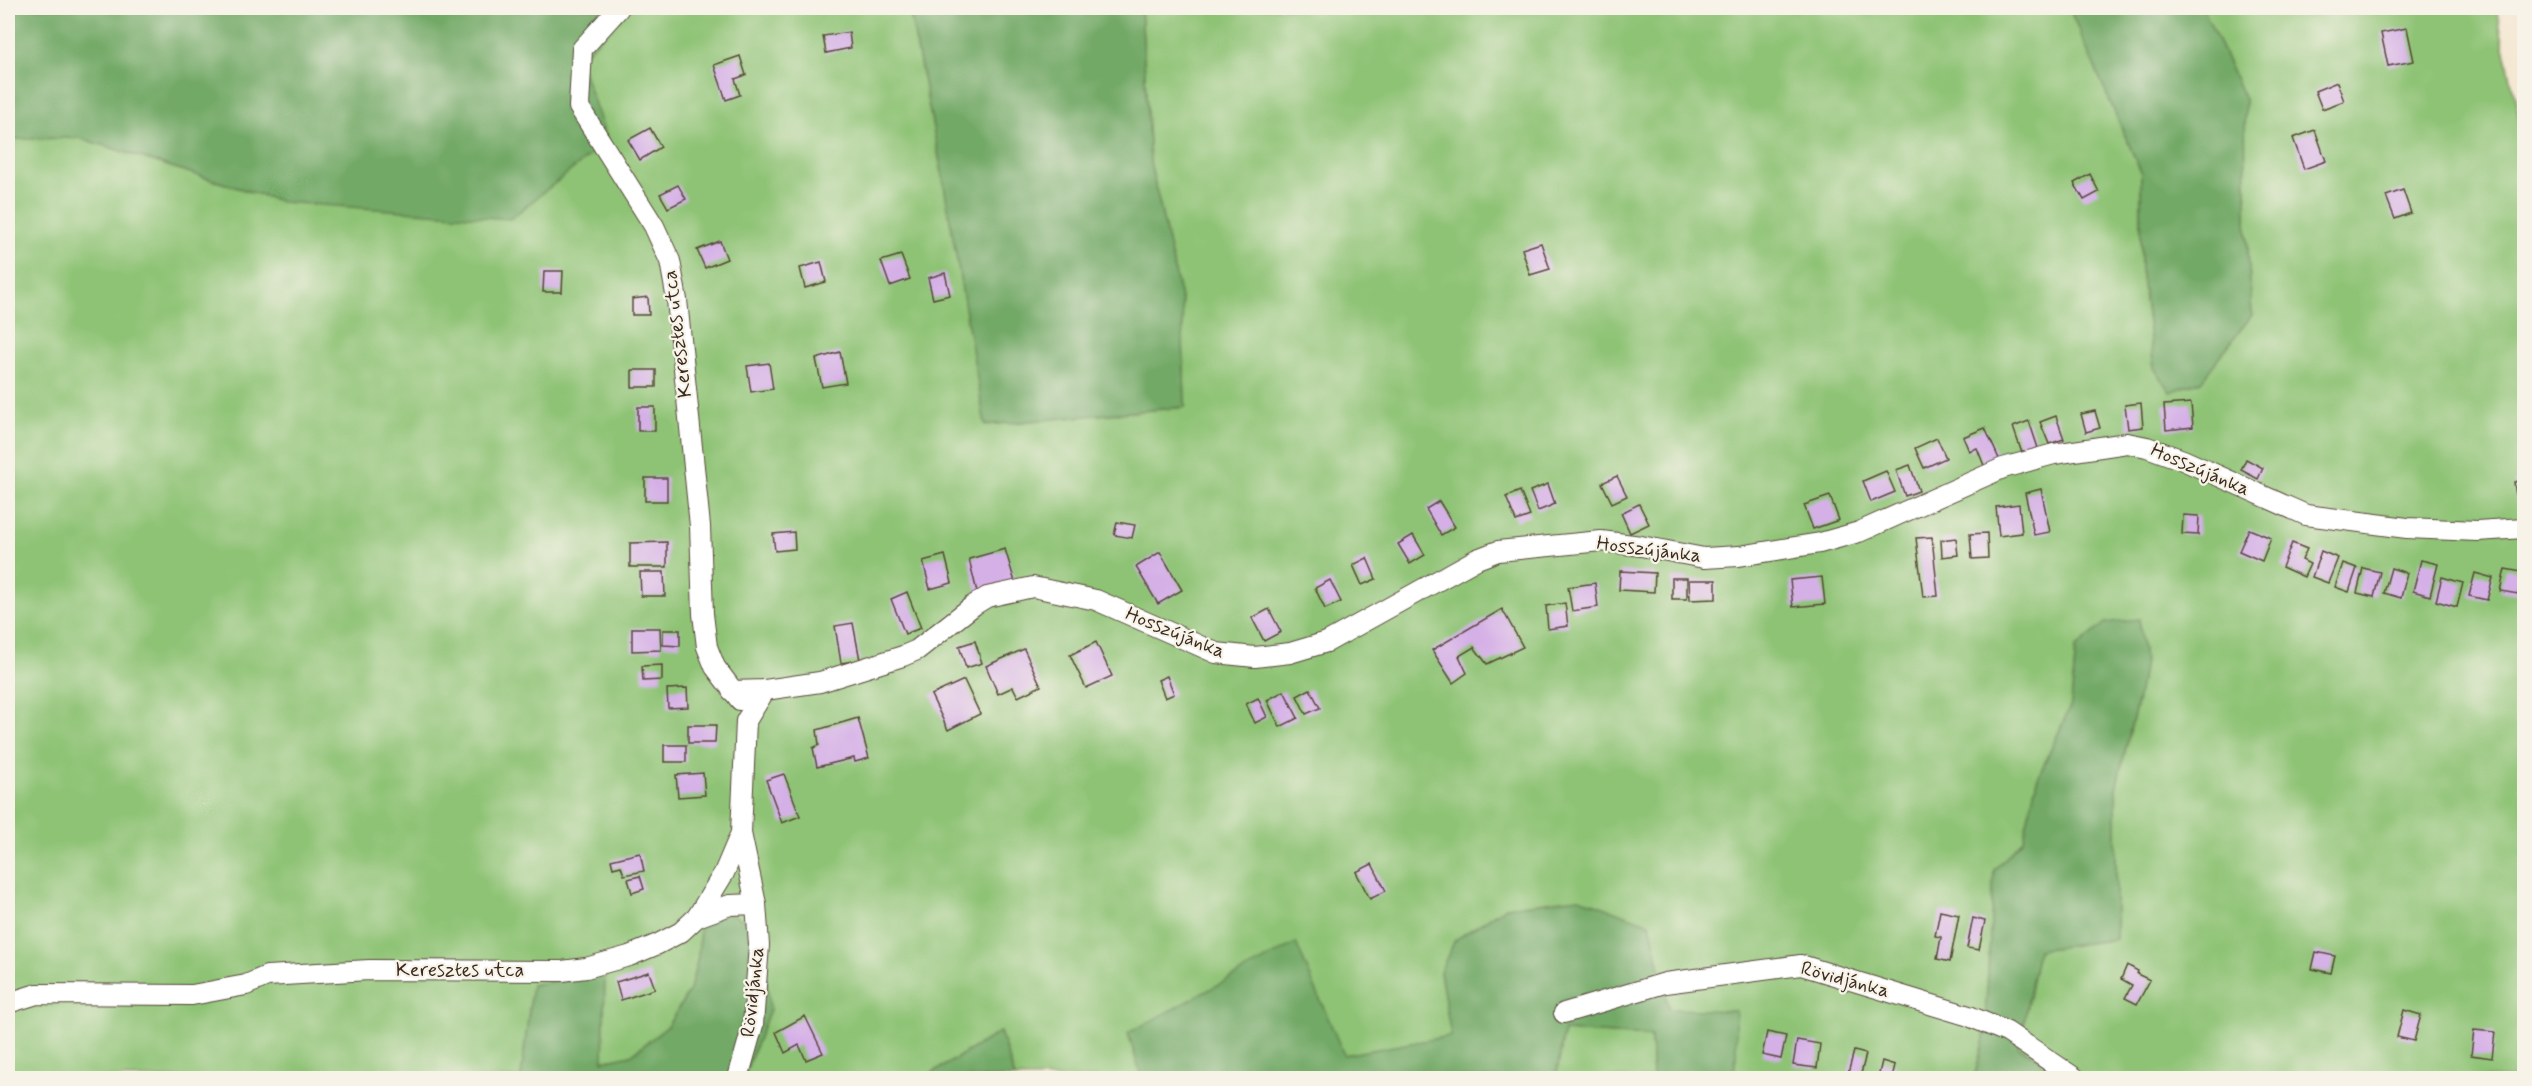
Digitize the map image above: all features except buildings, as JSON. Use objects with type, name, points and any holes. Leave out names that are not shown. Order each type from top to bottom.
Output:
[{"type":"street","name":"Keresztes utca","points":[[8,1003],[37,994],[192,995],[279,976],[409,969],[562,971],[586,968],[658,945],[681,932],[697,917],[724,873],[741,833],[746,721],[741,702],[715,668],[707,647],[703,614],[700,526],[677,300],[670,261],[654,226],[579,107],[582,49],[620,8]]},
{"type":"street","name":"Hosszújánka","points":[[765,690],[820,682],[903,656],[916,650],[987,597],[1033,587],[1096,600],[1216,653],[1255,657],[1290,653],[1327,642],[1477,559],[1498,551],[1601,541],[1704,558],[1723,558],[1820,543],[1860,532],[2003,468],[2054,454],[2127,443],[2147,447],[2183,460],[2306,515],[2418,529],[2477,531],[2524,528]]},
{"type":"street","name":"Keresztes utca","points":[[746,721],[765,690]]},
{"type":"street","points":[[732,691],[765,690]]},
{"type":"street","name":"Rövidjánka","points":[[738,1078],[753,1025],[759,945],[756,904],[741,833]]},
{"type":"street","points":[[697,917],[729,905],[756,904]]},
{"type":"street","name":"Rövidjánka","points":[[1564,1013],[1665,983],[1801,965],[1969,1016],[2007,1032],[2075,1078]]},
{"type":"green space","points":[[8,8],[631,8],[579,60],[608,141],[510,219],[283,202],[80,138],[8,139]]},
{"type":"green space","points":[[631,8],[909,8],[941,167],[986,425],[1185,407],[1182,303],[1150,162],[1141,8],[2069,8],[2141,172],[2141,269],[2154,368],[2252,315],[2246,220],[2245,100],[2203,8],[2496,8],[2524,142],[2524,1078],[2074,1078],[2019,1047],[2038,950],[2116,939],[2116,788],[2138,698],[2144,660],[2139,619],[2076,648],[2071,705],[2037,780],[2023,840],[1994,870],[1984,1039],[1974,1078],[1733,1078],[1736,1056],[1669,1010],[1650,924],[1440,972],[1452,1036],[1344,1055],[1135,1078],[1015,1078],[1000,1032],[924,1078],[743,1078],[770,1009],[760,927],[700,927],[698,958],[690,990],[667,1027],[631,1055],[603,1061],[605,972],[532,985],[521,1078],[8,1078],[8,139],[80,138],[283,202],[578,59]]},
{"type":"green space","points":[[909,8],[1141,8],[1150,162],[1182,303],[1185,407],[985,425],[941,167]]},
{"type":"green space","points":[[2069,8],[2203,8],[2245,100],[2246,220],[2252,315],[2201,381],[2170,392],[2154,368],[2141,269],[2141,172]]},
{"type":"green space","points":[[2139,619],[2144,660],[2138,698],[2116,788],[2116,939],[2038,950],[2019,1047],[2074,1078],[1974,1078],[1984,1039],[1994,870],[2023,840],[2037,780],[2071,705],[2076,648],[2105,623]]},
{"type":"green space","points":[[1579,898],[1650,924],[1669,1009],[1736,1011],[1736,1056],[1733,1078],[1653,1078],[1651,1036],[1564,1031],[1556,1078],[1135,1078],[1141,1076],[1128,1033],[1296,943],[1344,1055],[1451,1036],[1440,972],[1455,940],[1506,907]]},
{"type":"green space","points":[[727,913],[760,927],[770,1009],[743,1078],[521,1078],[532,985],[605,972],[603,1061],[631,1055],[667,1027],[690,990],[698,958],[700,927]]},
{"type":"green space","points":[[1564,1031],[1651,1036],[1653,1078],[1556,1078]]},
{"type":"green space","points":[[1000,1032],[1015,1078],[924,1078]]}]
